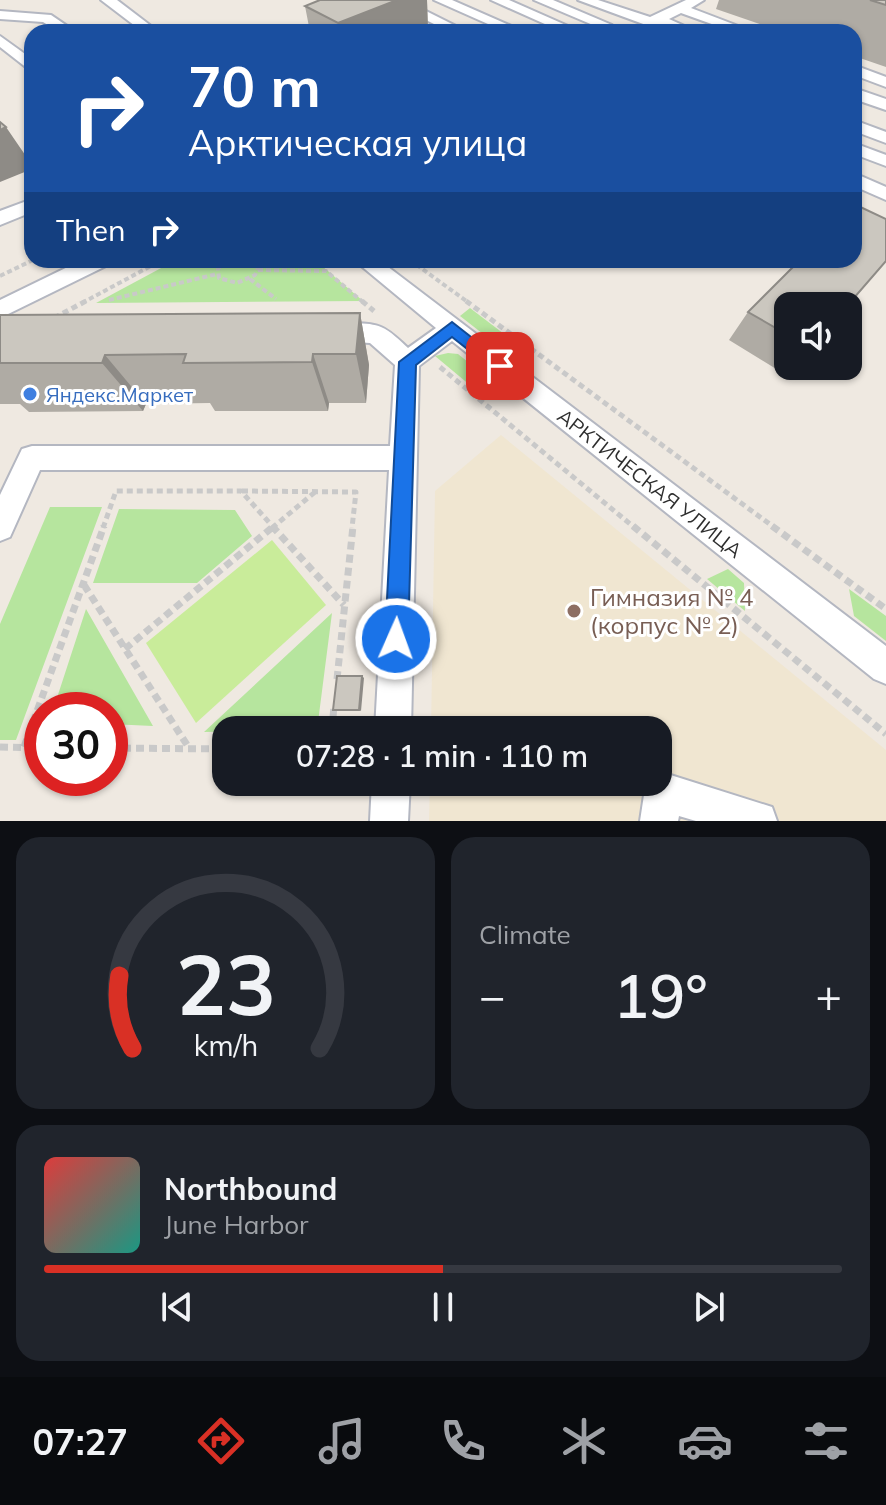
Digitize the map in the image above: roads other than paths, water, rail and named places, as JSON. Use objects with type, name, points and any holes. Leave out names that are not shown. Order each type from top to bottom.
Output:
[{"type":"street","points":[[108,0],[141,24]]},
{"type":"street","points":[[441,0],[499,24]]},
{"type":"street","points":[[498,0],[551,24]]},
{"type":"street","points":[[541,0],[603,24]]},
{"type":"street","points":[[585,0],[638,20],[660,20],[670,24]]},
{"type":"street","points":[[578,24],[625,0]]},
{"type":"street","points":[[660,20],[697,0]]},
{"type":"street","points":[[397,1],[444,24]]},
{"type":"street","points":[[682,9],[724,24]]},
{"type":"street","points":[[2,17],[46,18],[56,24]]},
{"type":"street","points":[[0,40],[24,60]]},
{"type":"street","points":[[862,73],[886,82]]},
{"type":"street","points":[[862,96],[886,105]]},
{"type":"street","points":[[862,128],[886,138]]},
{"type":"street","points":[[862,151],[886,161]]},
{"type":"street","points":[[862,183],[886,194]]},
{"type":"street","points":[[0,219],[24,208]]},
{"type":"street","points":[[0,310],[84,268]]},
{"type":"street","name":"АРКТИЧЕСКАЯ УЛИЦА","points":[[375,268],[886,667]]},
{"type":"street","points":[[394,716],[403,458],[414,357],[452,328]]},
{"type":"street","points":[[313,334],[376,334],[414,357]]},
{"type":"street","points":[[0,527],[32,458],[403,458]]},
{"type":"street","points":[[659,821],[661,791],[758,821]]},
{"type":"street","points":[[389,821],[390,796]]},
{"type":"place","name":"Яндекс.Маркет","points":[[30,394]]},
{"type":"place","name":"Гимназия № 4 (корпус № 2)","points":[[574,611]]}]
